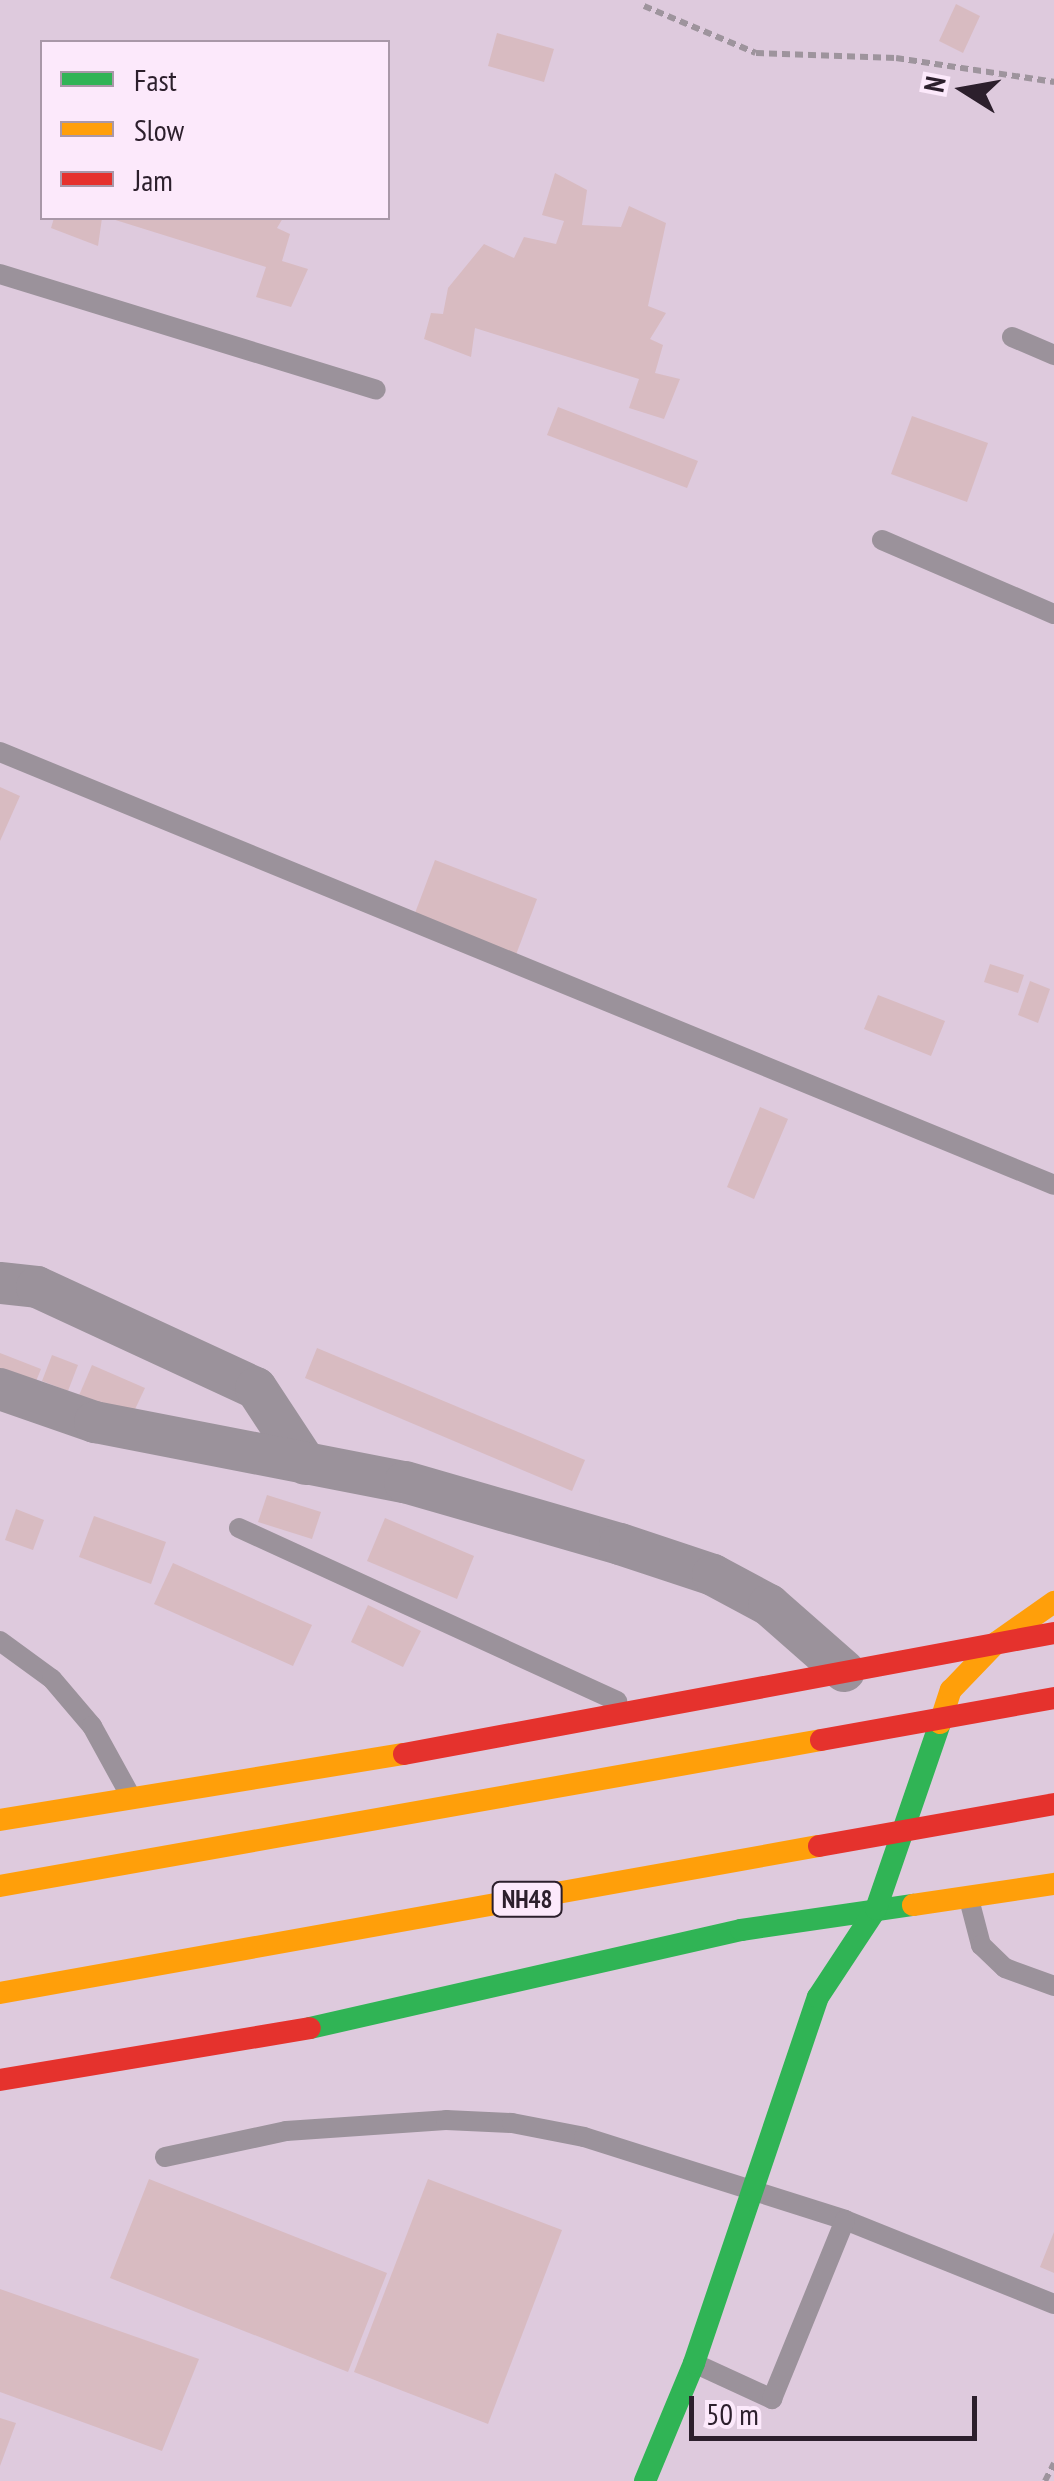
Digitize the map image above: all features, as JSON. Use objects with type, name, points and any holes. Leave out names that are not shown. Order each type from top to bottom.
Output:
[{"type":"main road","points":[[645,2481],[694,2364],[818,1996],[876,1909],[951,1690],[997,1642],[1054,1602]]},
{"type":"main road","points":[[0,1820],[637,1710],[1054,1632]]},
{"type":"main road","points":[[0,1886],[1054,1698]]},
{"type":"main road","name":"NH48","points":[[0,1993],[1054,1804]]},
{"type":"main road","points":[[0,2080],[304,2030],[741,1930],[1054,1884]]},
{"type":"street","points":[[0,1283],[37,1288],[256,1388],[306,1464]]},
{"type":"street","points":[[0,1389],[95,1422],[405,1482],[713,1575],[769,1606],[844,1671]]},
{"type":"lane","points":[[0,274],[376,390]]},
{"type":"lane","points":[[1012,337],[1054,356]]},
{"type":"lane","points":[[882,540],[1054,614]]},
{"type":"lane","points":[[0,752],[1054,1186]]},
{"type":"lane","points":[[238,1528],[637,1710]]},
{"type":"lane","points":[[0,1641],[52,1679],[92,1726],[132,1798]]},
{"type":"lane","points":[[968,1897],[980,1945],[1004,1968],[1054,1986]]},
{"type":"lane","points":[[165,2157],[286,2131],[446,2120],[512,2123],[584,2137],[844,2220],[1054,2304]]},
{"type":"lane","points":[[694,2364],[772,2399],[844,2220]]},
{"type":"path","points":[[644,6],[756,53],[896,58],[1054,82]]},
{"type":"path","points":[[1046,2481],[1054,2462]]},
{"type":"building","points":[[956,4],[980,16],[963,53],[939,41]]},
{"type":"building","points":[[497,33],[554,49],[544,82],[488,66]]},
{"type":"building","points":[[555,173],[587,190],[582,225],[621,227],[629,206],[666,223],[648,306],[666,313],[650,339],[663,345],[655,373],[680,379],[664,419],[629,408],[639,379],[475,328],[471,357],[424,339],[431,313],[443,314],[448,288],[484,244],[514,258],[524,237],[556,244],[564,221],[542,215]]},
{"type":"building","points":[[53,220],[102,220],[98,246],[51,228]]},
{"type":"building","points":[[115,220],[282,220],[277,228],[290,234],[282,261],[308,269],[291,307],[256,297],[266,267]]},
{"type":"building","points":[[558,407],[698,461],[687,488],[547,435]]},
{"type":"building","points":[[912,416],[988,443],[967,502],[891,474]]},
{"type":"building","points":[[0,787],[20,796],[0,841]]},
{"type":"building","points":[[435,860],[537,899],[514,960],[412,921]]},
{"type":"building","points":[[990,964],[1024,975],[1018,993],[984,982]]},
{"type":"building","points":[[1030,981],[1050,989],[1038,1023],[1018,1015]]},
{"type":"building","points":[[878,995],[945,1021],[931,1056],[864,1029]]},
{"type":"building","points":[[760,1107],[788,1119],[754,1199],[727,1187]]},
{"type":"building","points":[[317,1348],[585,1460],[572,1491],[305,1378]]},
{"type":"building","points":[[0,1353],[41,1369],[32,1391],[0,1378]]},
{"type":"building","points":[[52,1355],[78,1365],[68,1391],[42,1381]]},
{"type":"building","points":[[92,1365],[145,1388],[129,1422],[77,1400]]},
{"type":"building","points":[[267,1495],[321,1512],[312,1539],[258,1522]]},
{"type":"building","points":[[16,1509],[44,1520],[33,1550],[5,1540]]},
{"type":"building","points":[[94,1516],[166,1542],[151,1584],[79,1557]]},
{"type":"building","points":[[385,1518],[474,1556],[457,1599],[367,1561]]},
{"type":"building","points":[[173,1563],[312,1625],[293,1666],[154,1604]]},
{"type":"building","points":[[368,1605],[421,1631],[403,1667],[351,1642]]},
{"type":"building","points":[[149,2179],[387,2273],[348,2372],[110,2278]]},
{"type":"building","points":[[428,2179],[562,2230],[488,2424],[354,2372]]},
{"type":"building","points":[[1054,2232],[1054,2273],[1040,2267]]},
{"type":"building","points":[[0,2289],[199,2359],[162,2451],[0,2392]]},
{"type":"building","points":[[0,2418],[16,2423],[0,2466]]},
{"type":"traffic: fast","points":[[645,2481],[694,2363],[818,1997],[876,1909],[940,1723]]},
{"type":"traffic: fast","points":[[310,2028],[741,1930],[913,1905]]},
{"type":"traffic: slow","points":[[940,1723],[951,1690],[997,1642],[1054,1602]]},
{"type":"traffic: slow","points":[[0,1886],[821,1740]]},
{"type":"traffic: slow","points":[[0,1820],[404,1754]]},
{"type":"traffic: slow","points":[[0,1993],[819,1846]]},
{"type":"traffic: slow","points":[[913,1905],[1054,1884]]},
{"type":"traffic: jam","points":[[404,1754],[1054,1633]]},
{"type":"traffic: jam","points":[[821,1740],[1054,1698]]},
{"type":"traffic: jam","points":[[819,1846],[1054,1804]]},
{"type":"traffic: jam","points":[[0,2080],[310,2028]]}]
